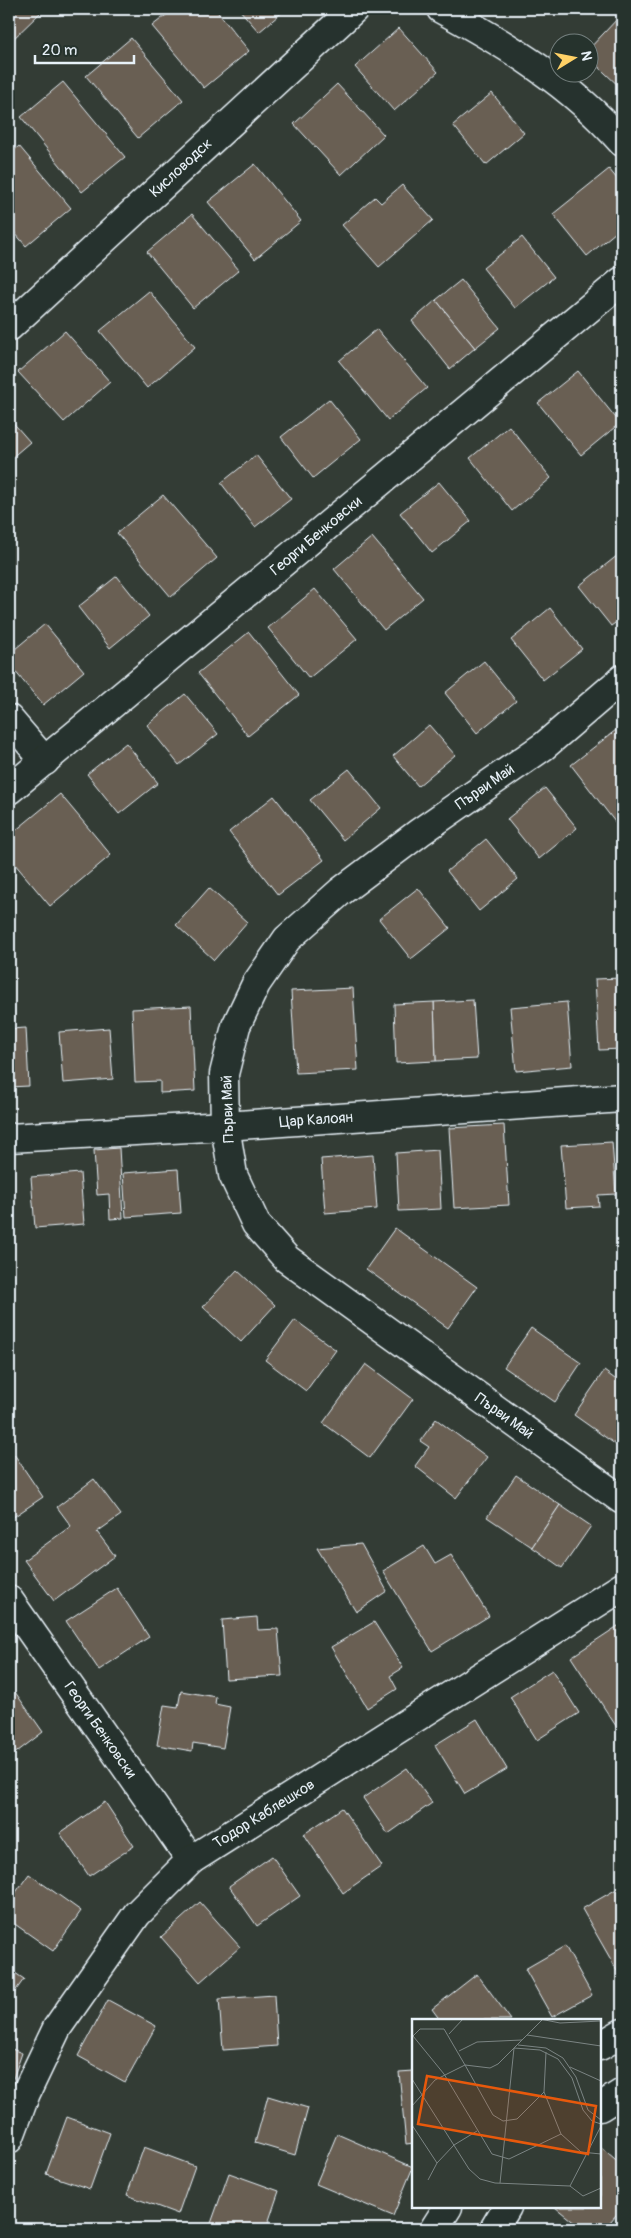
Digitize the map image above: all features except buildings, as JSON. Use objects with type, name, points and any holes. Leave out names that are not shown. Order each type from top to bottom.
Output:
[{"type":"street","name":"Кисловодск","points":[[9,327],[354,9]]},
{"type":"street","points":[[441,9],[488,35],[546,72],[600,117],[622,142]]},
{"type":"street","name":"Георги Бенковски","points":[[9,790],[622,281]]},
{"type":"street","name":"Първи Май","points":[[622,679],[544,746],[362,876],[287,939],[256,984],[236,1026],[224,1074],[225,1126],[234,1175],[256,1224],[287,1259],[622,1500]]},
{"type":"street","points":[[9,719],[45,761]]},
{"type":"street","name":"Цар Калоян","points":[[9,1138],[225,1126],[622,1098]]},
{"type":"street","name":"Тодор Каблешков","points":[[9,2139],[26,2093],[57,2028],[137,1914],[192,1860],[622,1587]]},
{"type":"street","name":"Георги Бенковски","points":[[9,1600],[192,1860]]},
{"type":"street","points":[[601,2045],[622,2033]]},
{"type":"street","points":[[601,2106],[622,2093]]},
{"type":"street","points":[[434,2229],[447,2208]]},
{"type":"street","points":[[494,2229],[506,2208]]}]
